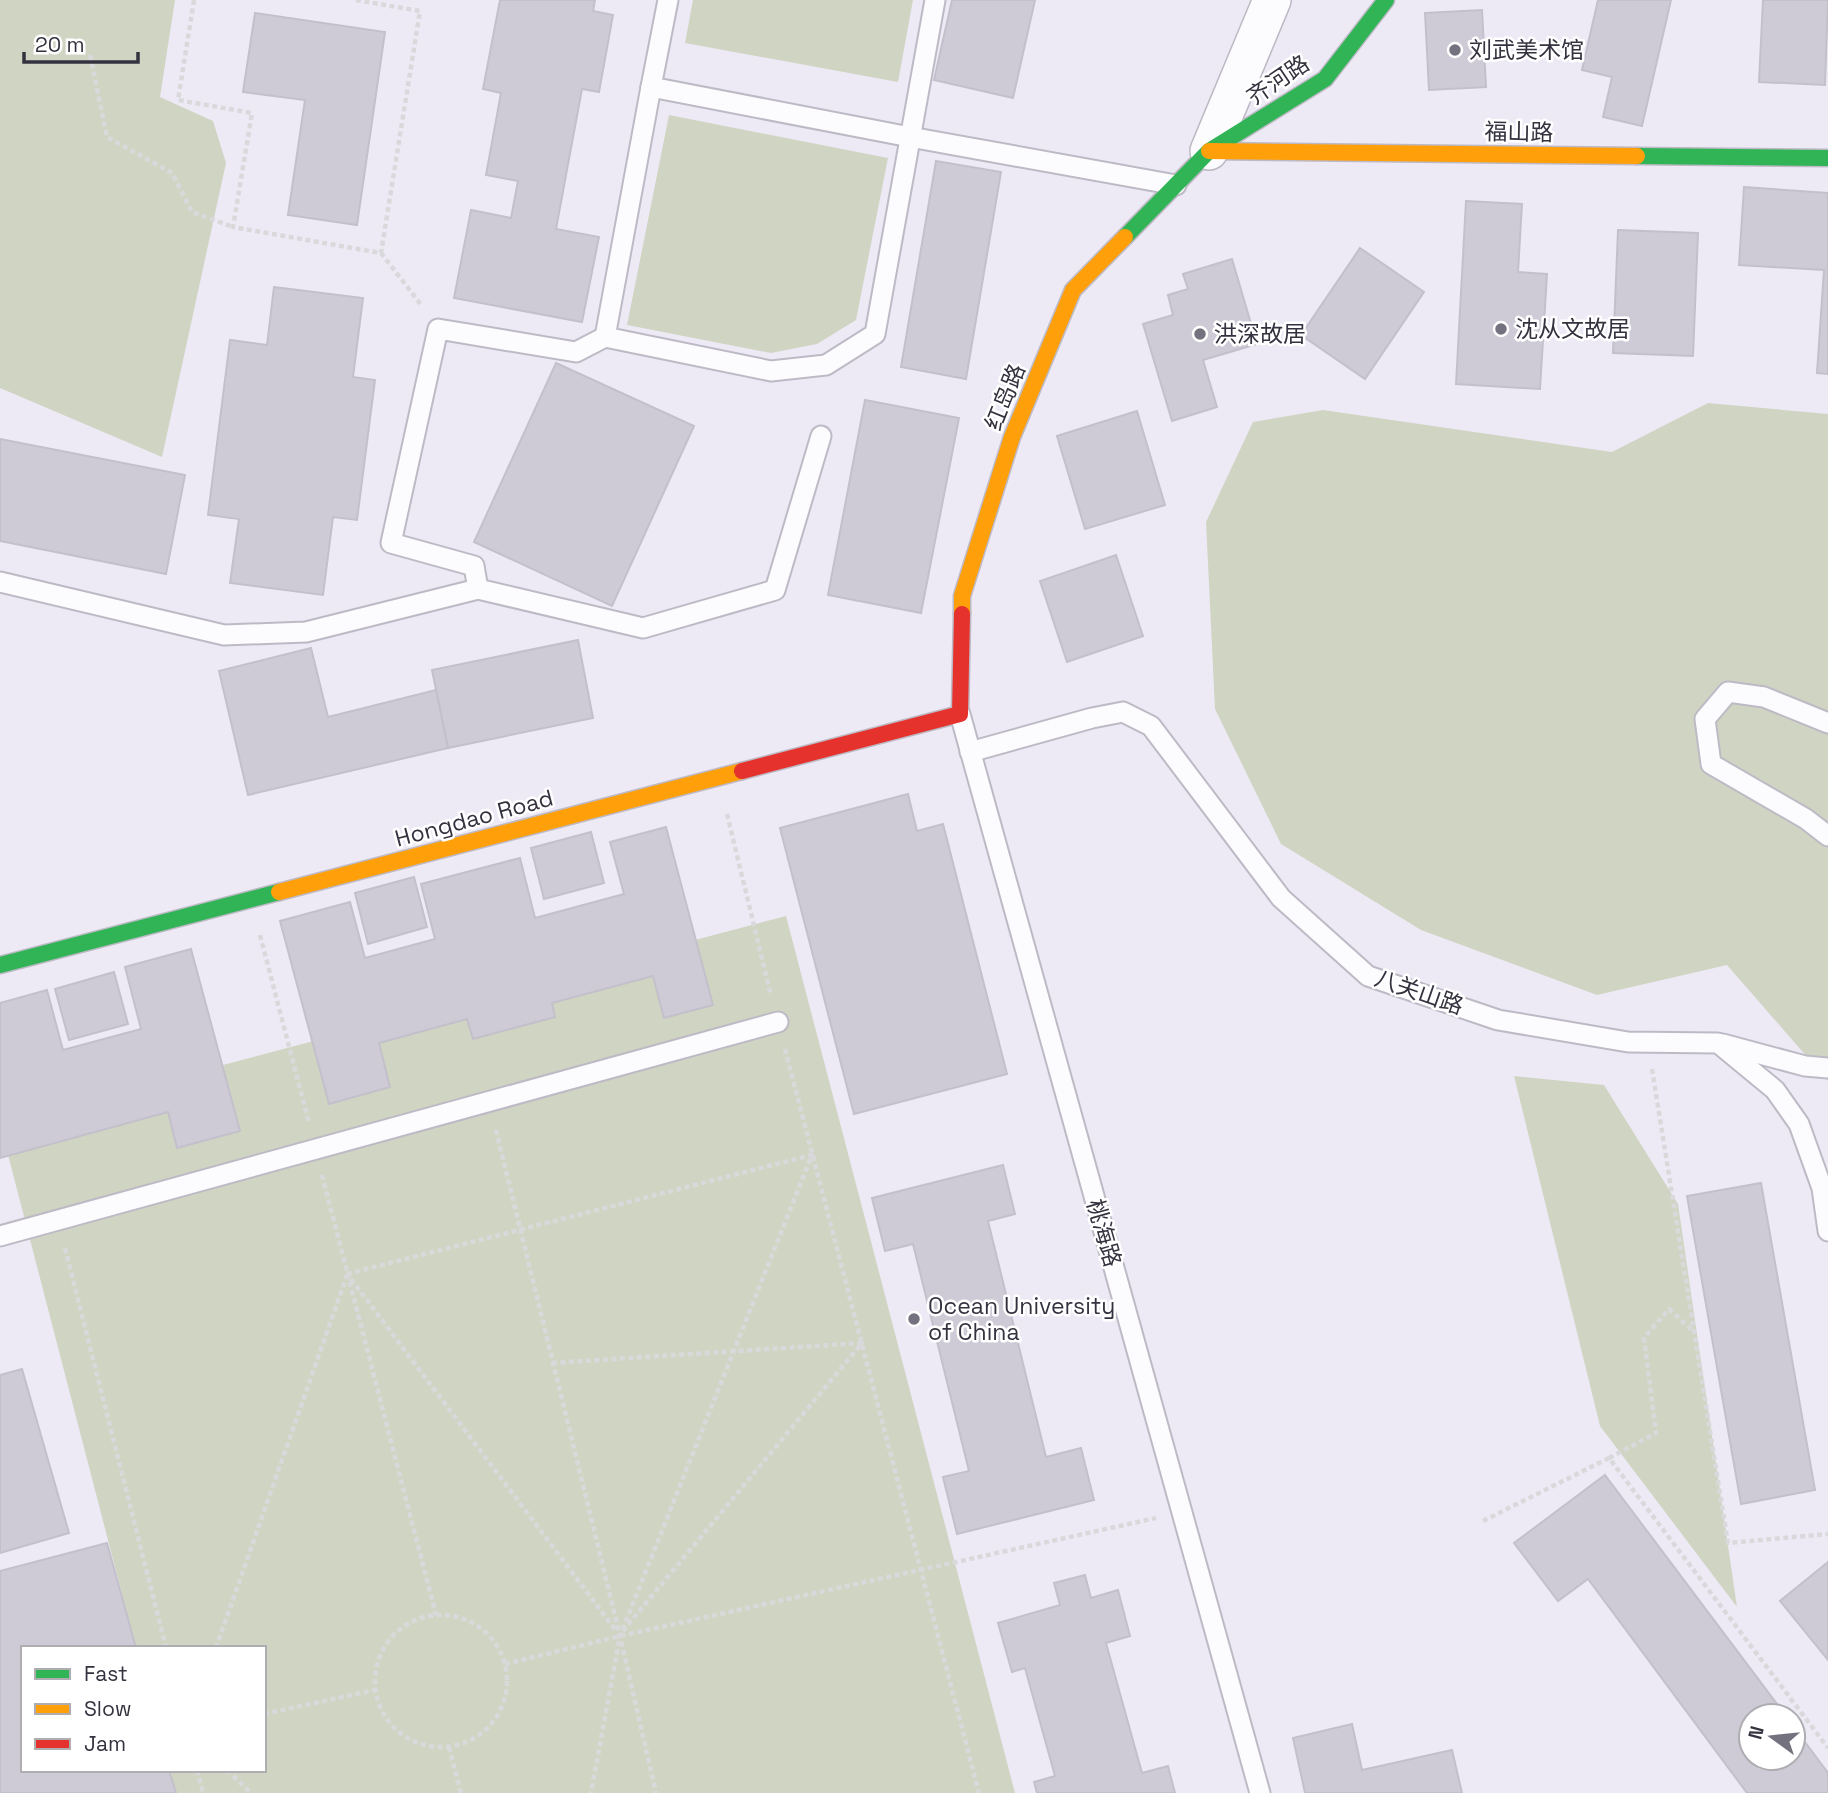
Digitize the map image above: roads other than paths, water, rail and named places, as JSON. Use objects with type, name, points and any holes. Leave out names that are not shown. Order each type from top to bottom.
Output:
[{"type":"street","points":[[1209,151],[1272,0]]},
{"type":"street","name":"齐河路","points":[[1209,151],[1325,79],[1387,0]]},
{"type":"street","name":"福山路","points":[[1209,151],[1828,158]]},
{"type":"street","name":"红岛路","points":[[960,714],[962,596],[1012,437],[1073,290],[1209,151]]},
{"type":"street","name":"Hongdao Road","points":[[0,965],[960,714]]},
{"type":"lane","points":[[605,337],[668,0]]},
{"type":"lane","points":[[478,589],[474,566],[391,543],[438,329],[576,352],[605,337],[771,372],[826,365],[875,334],[935,0]]},
{"type":"lane","points":[[651,87],[1176,185]]},
{"type":"lane","points":[[0,582],[224,635],[306,632],[478,589],[643,628],[775,590],[821,436]]},
{"type":"lane","points":[[1828,723],[1765,697],[1728,692],[1706,719],[1711,764],[1806,819],[1828,836]]},
{"type":"lane","name":"八关山路","points":[[970,752],[1123,712],[1151,726],[1281,898],[1368,976],[1498,1020],[1628,1042],[1718,1043],[1805,1066],[1828,1068]]},
{"type":"lane","name":"桃海路","points":[[960,714],[1260,1793]]},
{"type":"lane","points":[[0,1236],[778,1022]]},
{"type":"lane","points":[[1718,1043],[1775,1090],[1799,1124],[1822,1188],[1828,1231]]},
{"type":"place","name":"刘武美术馆","points":[[1455,50]]},
{"type":"place","name":"沈从文故居","points":[[1501,329]]},
{"type":"place","name":"洪深故居","points":[[1200,334]]},
{"type":"place","name":"Ocean University of China","points":[[914,1319]]}]
